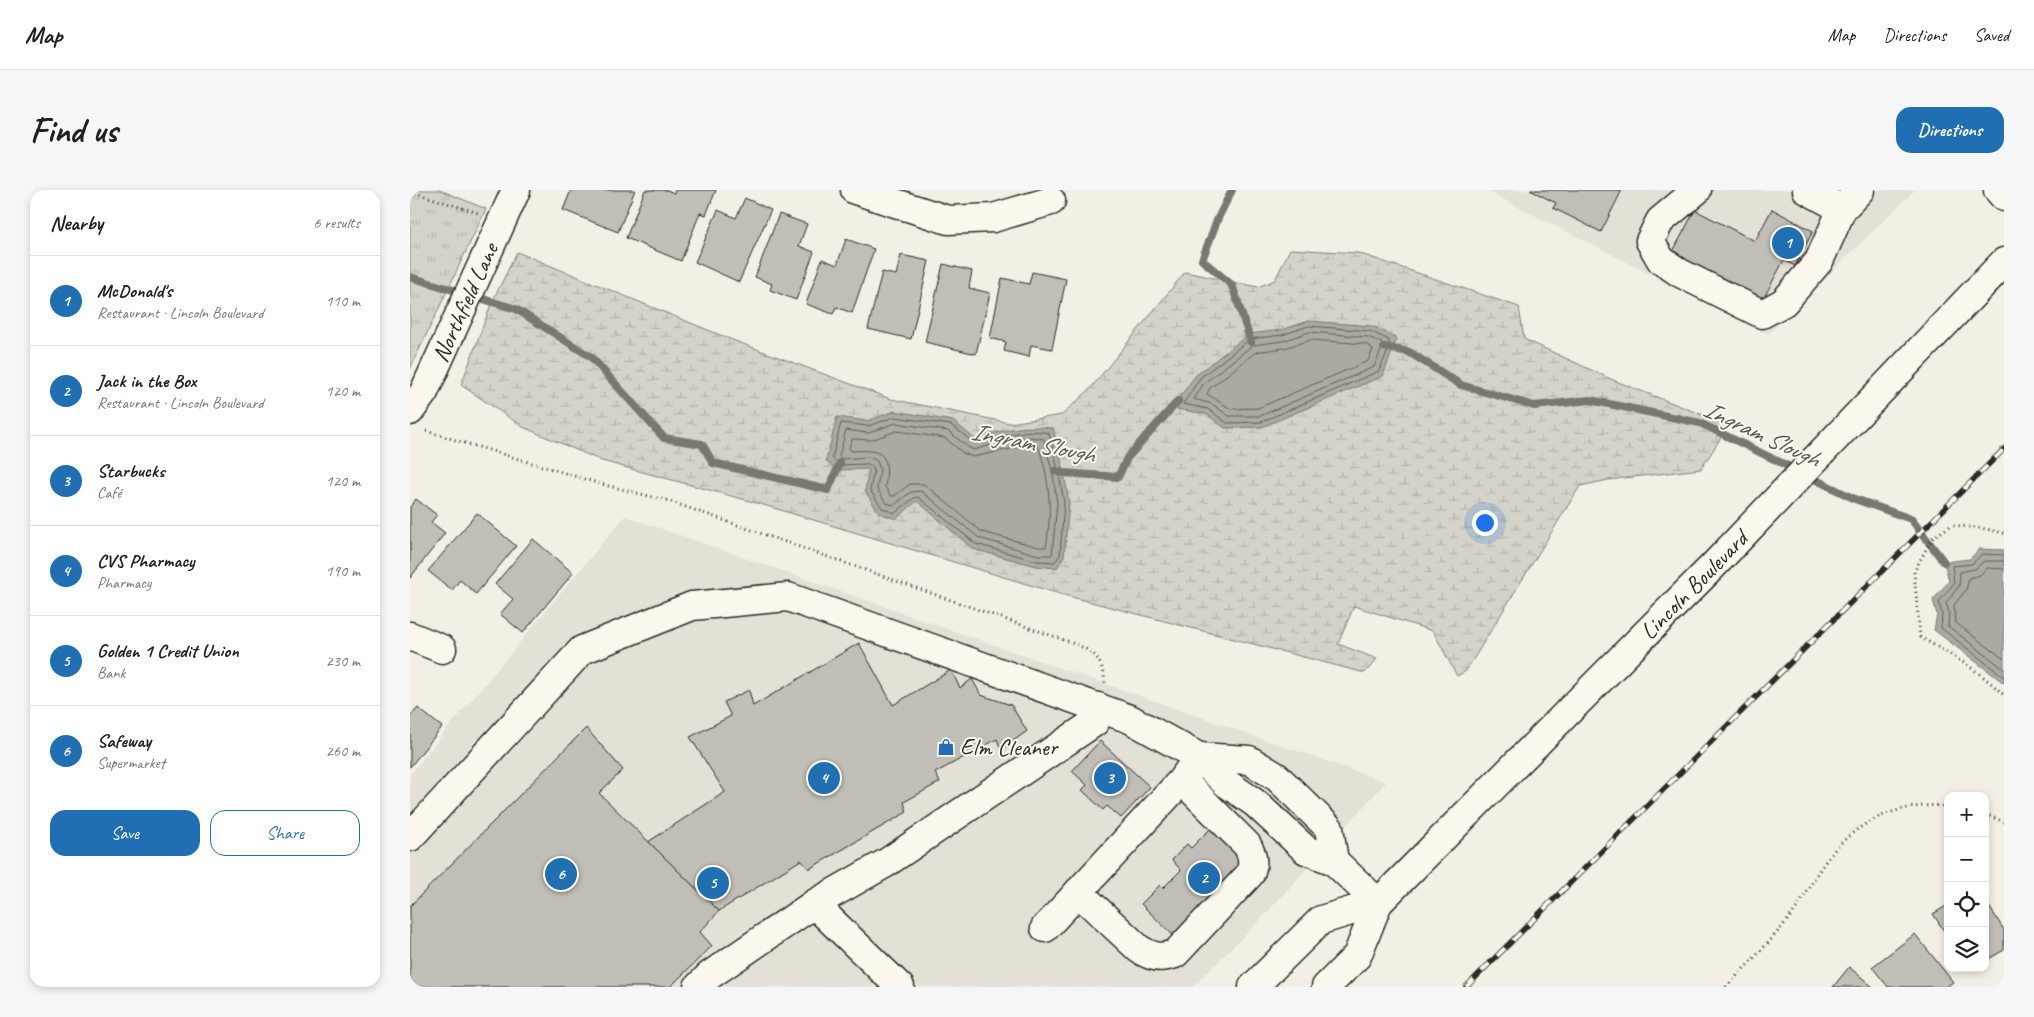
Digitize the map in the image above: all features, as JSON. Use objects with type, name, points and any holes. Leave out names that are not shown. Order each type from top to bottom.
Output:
[{"type":"main road","points":[[855,190],[948,220],[993,218],[1051,201]]},
{"type":"main road","points":[[1697,190],[1660,221],[1650,241],[1661,260],[1680,273],[1762,314],[1784,302],[1819,261],[1842,209],[1860,190]]},
{"type":"main road","points":[[1807,190],[1842,209]]},
{"type":"main road","points":[[1998,190],[2004,197]]},
{"type":"main road","name":"Northfield Lane","points":[[419,411],[508,208]]},
{"type":"main road","name":"Lincoln Boulevard","points":[[1326,987],[1357,956],[1378,903],[1714,565],[2004,262]]},
{"type":"main road","points":[[410,837],[582,650],[692,606],[788,597],[1130,719],[1199,757],[1249,760],[1276,777],[1329,828],[1334,861],[1378,903]]},
{"type":"main road","points":[[410,636],[442,649]]},
{"type":"main road","points":[[698,987],[710,975],[814,904],[886,863],[1095,722],[1098,707]]},
{"type":"main road","points":[[1045,928],[1182,780],[1199,757]]},
{"type":"main road","points":[[1078,892],[1138,949],[1149,956],[1158,958],[1175,954],[1250,874],[1253,866],[1252,855],[1247,845],[1182,780]]},
{"type":"main road","name":"Lincoln Boulevard","points":[[1253,987],[1321,920],[1378,903]]},
{"type":"main road","points":[[814,904],[900,987]]},
{"type":"path","points":[[410,191],[508,208]]},
{"type":"path","points":[[419,411],[430,434],[601,484],[668,501],[1084,648],[1100,660],[1104,671],[1105,684],[1098,707]]},
{"type":"path","points":[[2004,533],[1986,528],[1952,525],[1932,538],[1914,572],[1920,637],[1965,662],[2004,695]]},
{"type":"path","points":[[1726,987],[1794,913],[1835,849],[1853,832],[1872,820],[1913,806],[1944,806]]},
{"type":"path","points":[[1989,816],[2004,822]]},
{"type":"shaded area","points":[[1485,190],[1915,190],[1768,334]]},
{"type":"shaded area","points":[[625,516],[1386,782],[1260,920],[1192,987],[410,987],[410,774]]},
{"type":"green space","points":[[410,190],[440,190],[486,209],[410,369]]},
{"type":"green space","points":[[1290,249],[1358,253],[1519,307],[1524,339],[1613,380],[1729,425],[1701,469],[1608,480],[1580,486],[1466,671],[1457,676],[1433,631],[1354,606],[1338,644],[1377,659],[1365,673],[1060,594],[757,503],[602,461],[523,427],[461,385],[492,302],[517,252],[735,341],[891,399],[1010,423],[1062,415],[1090,389],[1185,272],[1258,287],[1275,280]]},
{"type":"water","points":[[1309,321],[1372,326],[1397,338],[1383,376],[1262,427],[1225,428],[1206,414],[1171,408],[1196,375],[1249,334],[1281,330]]},
{"type":"water","points":[[895,411],[953,421],[975,439],[1014,429],[1032,427],[1053,428],[1069,503],[1064,556],[1057,568],[1036,566],[973,549],[917,501],[896,519],[879,513],[865,491],[869,469],[837,470],[826,461],[837,417],[867,421]]},
{"type":"water","points":[[1979,549],[2004,550],[2004,683],[1934,630],[1937,614],[1933,600],[1949,581],[1944,562],[1970,559]]},
{"type":"building","points":[[571,190],[635,190],[618,232],[563,210]]},
{"type":"building","points":[[645,190],[667,190],[674,193],[675,190],[716,190],[706,215],[700,213],[681,261],[626,238]]},
{"type":"building","points":[[1530,190],[1622,190],[1601,232],[1553,208],[1556,203]]},
{"type":"building","points":[[745,198],[771,210],[739,282],[695,262],[718,210],[736,218]]},
{"type":"building","points":[[1772,209],[1813,231],[1795,266],[1784,260],[1760,305],[1670,257],[1695,210],[1755,241]]},
{"type":"building","points":[[779,214],[807,224],[799,246],[814,252],[796,300],[770,290],[772,284],[755,277]]},
{"type":"building","points":[[846,239],[874,249],[852,313],[836,307],[833,314],[806,304],[822,259],[837,265]]},
{"type":"building","points":[[901,255],[929,261],[911,339],[868,329],[882,272],[896,275]]},
{"type":"building","points":[[943,264],[972,271],[969,288],[990,293],[976,354],[925,342]]},
{"type":"building","points":[[1032,272],[1066,279],[1052,349],[1031,345],[1029,357],[1004,351],[1006,342],[990,338],[1002,278],[1029,284]]},
{"type":"building","points":[[416,499],[437,515],[431,522],[445,533],[410,578],[410,507]]},
{"type":"building","points":[[477,513],[516,546],[476,594],[460,580],[452,590],[428,571]]},
{"type":"building","points":[[533,539],[573,573],[523,633],[500,614],[513,599],[495,584]]},
{"type":"building","points":[[859,643],[893,705],[951,670],[960,688],[972,679],[981,695],[1011,705],[1027,731],[1001,750],[997,739],[935,773],[940,782],[904,802],[907,812],[809,869],[801,860],[719,911],[648,842],[725,792],[690,737],[731,716],[724,702],[749,690],[753,706]]},
{"type":"building","points":[[418,708],[442,727],[410,767],[410,717]]},
{"type":"building","points":[[586,728],[623,770],[599,793],[719,911],[700,932],[712,946],[670,987],[410,987],[410,906]]},
{"type":"building","points":[[1100,741],[1150,787],[1121,818],[1107,806],[1103,810],[1082,790],[1087,785],[1072,771]]},
{"type":"building","points":[[1215,824],[1242,850],[1236,856],[1246,866],[1178,940],[1141,904],[1160,885],[1163,888],[1181,870],[1172,860],[1187,844],[1191,848]]},
{"type":"building","points":[[1989,906],[2004,930],[2004,950],[1989,959]]},
{"type":"building","points":[[1944,907],[1944,931],[1933,914]]},
{"type":"building","points":[[1915,934],[1953,982],[1946,987],[1888,987],[1872,967]]},
{"type":"building","points":[[1849,967],[1873,987],[1833,987]]},
{"type":"waterway","name":"Ingram Slough","points":[[1232,190],[1218,218],[1202,260],[1232,285],[1251,342]]},
{"type":"waterway","name":"Ingram Slough","points":[[410,277],[516,309],[591,357],[664,438],[702,444],[713,463],[828,490],[840,463]]},
{"type":"waterway","name":"Ingram Slough","points":[[1384,347],[1409,352],[1461,385],[1534,406],[1590,400],[1700,423],[1855,499],[1911,519],[1944,562]]},
{"type":"waterway","name":"Ingram Slough","points":[[1055,471],[1118,477],[1127,458],[1178,401]]},
{"type":"railway","points":[[1466,987],[2004,449]]},
{"type":"place","name":"McDonald's","points":[[1788,243]]},
{"type":"place","name":"Elm Cleaner","points":[[946,747]]},
{"type":"place","name":"CVS Pharmacy","points":[[824,778]]},
{"type":"place","name":"Starbucks","points":[[1110,778]]},
{"type":"place","name":"Safeway","points":[[561,874]]},
{"type":"place","name":"Jack in the Box","points":[[1204,878]]},
{"type":"place","name":"Golden 1 Credit Union","points":[[713,883]]}]
